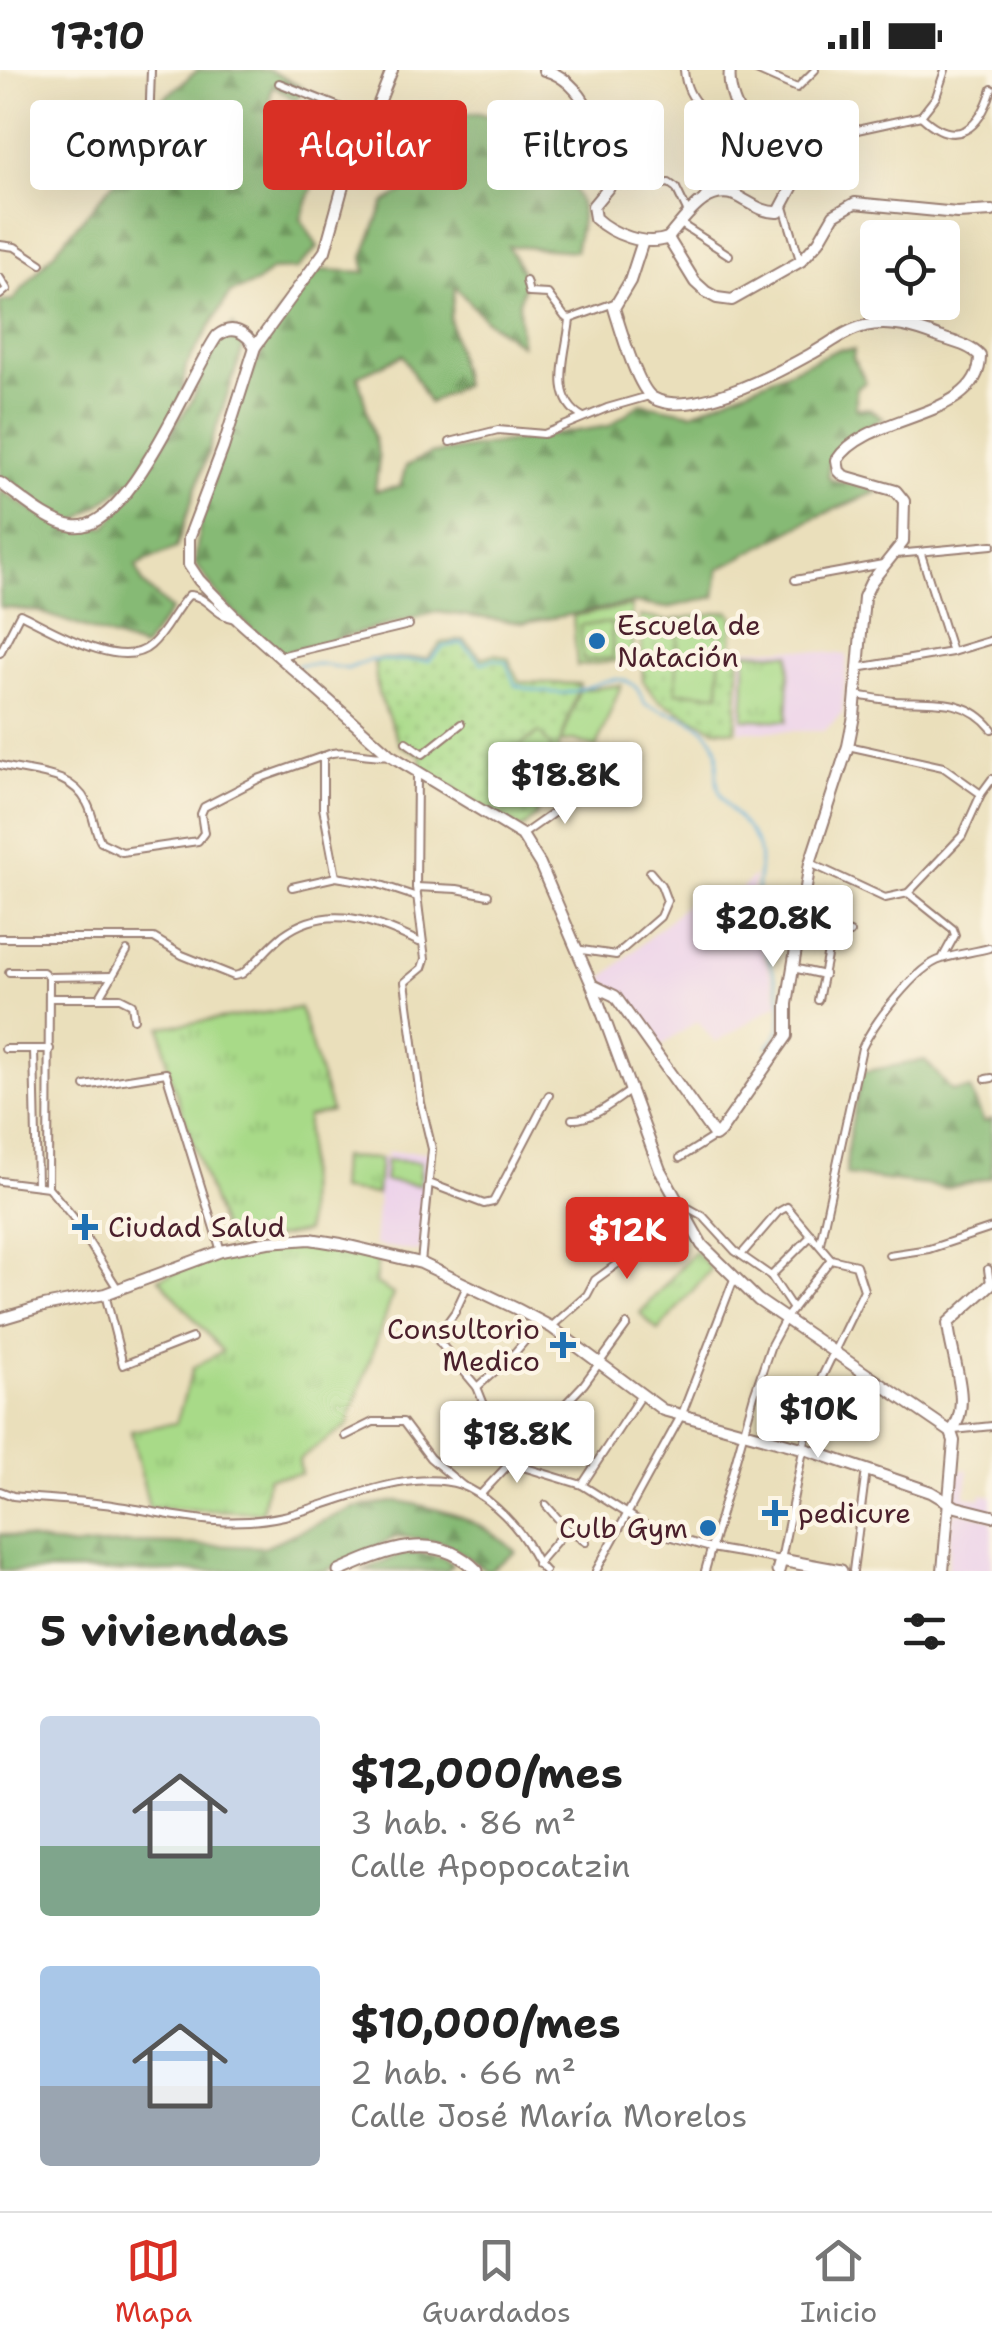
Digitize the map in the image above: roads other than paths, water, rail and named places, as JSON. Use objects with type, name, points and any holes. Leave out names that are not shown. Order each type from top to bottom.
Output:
[{"type":"main road","points":[[381,100],[392,70]]},
{"type":"main road","points":[[544,70],[567,81],[583,100]]},
{"type":"main road","points":[[730,70],[735,100]]},
{"type":"main road","points":[[341,190],[325,251],[254,348],[224,448],[188,545],[193,572],[238,620],[390,755],[522,835],[540,864],[592,985],[660,1170],[702,1245],[734,1279],[785,1319],[951,1432],[954,1441],[943,1571]]},
{"type":"main road","points":[[607,190],[594,206],[595,218],[611,229],[644,241],[668,238],[702,200],[723,192],[768,212],[779,212],[792,190]]},
{"type":"main road","points":[[668,238],[696,282],[706,292],[726,300],[739,298],[801,261],[820,241],[834,216],[855,202],[957,213],[992,211]]},
{"type":"main road","points":[[592,985],[620,1002],[714,1136],[784,1044],[810,862],[848,746],[864,596],[903,542],[902,496],[844,476],[838,460],[876,428],[942,406],[965,391],[980,365],[980,356],[974,350],[923,331],[873,324],[859,327],[807,357],[732,392],[679,403],[650,396],[614,308],[630,280],[644,241]]},
{"type":"main road","points":[[0,483],[73,526],[97,520],[134,480],[217,336],[229,330],[244,332],[254,348]]},
{"type":"main road","points":[[0,1319],[106,1294],[222,1252],[268,1242],[310,1239],[421,1263],[546,1324],[663,1410],[802,1448],[931,1492],[956,1507],[992,1516]]},
{"type":"main road","points":[[951,1432],[958,1424],[960,1398],[948,1323],[991,1284]]},
{"type":"main road","points":[[338,1571],[410,1545],[445,1550],[477,1571]]},
{"type":"main road","points":[[779,1566],[842,1571]]},
{"type":"street","points":[[149,100],[150,70]]},
{"type":"street","points":[[684,70],[685,84],[693,100]]},
{"type":"street","points":[[756,70],[798,88],[815,70]]},
{"type":"street","points":[[859,130],[921,116],[936,98],[945,70]]},
{"type":"street","points":[[280,83],[323,100]]},
{"type":"street","points":[[921,116],[939,130],[962,132],[982,117],[992,89]]},
{"type":"street","points":[[664,184],[676,188],[688,213]]},
{"type":"street","points":[[702,200],[710,190]]},
{"type":"street","points":[[784,207],[801,261]]},
{"type":"street","points":[[680,223],[729,255]]},
{"type":"street","points":[[0,246],[15,247],[41,264]]},
{"type":"street","points":[[0,278],[6,289],[0,295]]},
{"type":"street","points":[[526,281],[529,292],[548,294],[570,319],[616,302]]},
{"type":"street","points":[[570,319],[562,396],[569,409],[583,418]]},
{"type":"street","points":[[450,442],[498,430],[544,434],[650,396]]},
{"type":"street","points":[[895,554],[992,545]]},
{"type":"street","points":[[922,554],[952,652]]},
{"type":"street","points":[[795,580],[884,564]]},
{"type":"street","points":[[0,653],[20,614],[69,639],[118,654],[137,653],[153,644],[188,595],[196,595],[226,618],[238,620]]},
{"type":"street","points":[[283,656],[409,625]]},
{"type":"street","points":[[857,668],[952,652],[992,640]]},
{"type":"street","points":[[856,695],[967,707],[978,712],[992,728]]},
{"type":"street","points":[[406,742],[423,754],[461,724]]},
{"type":"street","points":[[848,746],[942,767],[981,794]]},
{"type":"street","points":[[0,765],[43,771],[69,785],[84,797],[101,842],[122,852],[198,841],[204,833],[202,810],[207,804],[258,778],[344,750],[373,758],[390,755]]},
{"type":"street","points":[[324,756],[323,808],[336,877]]},
{"type":"street","points":[[417,774],[416,888],[425,959],[422,968],[405,982],[421,1103],[432,1149],[421,1263]]},
{"type":"street","points":[[810,862],[885,898],[908,893],[962,836],[992,779]]},
{"type":"street","points":[[522,835],[556,811],[572,786]]},
{"type":"street","points":[[574,948],[616,955],[660,918],[666,901],[661,885],[650,872]]},
{"type":"street","points":[[292,888],[336,877],[378,884],[418,897]]},
{"type":"street","points":[[416,888],[458,889],[488,895]]},
{"type":"street","points":[[908,893],[954,929],[956,935],[942,958]]},
{"type":"street","points":[[0,938],[154,938],[182,955],[234,976],[254,964],[284,935],[332,915],[379,923],[420,942]]},
{"type":"street","points":[[802,916],[850,933]]},
{"type":"street","points":[[818,1000],[833,927]]},
{"type":"street","points":[[820,1244],[848,1128],[862,1048],[877,1018],[924,970],[942,958],[989,948]]},
{"type":"street","points":[[100,997],[126,951]]},
{"type":"street","points":[[794,968],[824,975]]},
{"type":"street","points":[[9,972],[43,972],[49,977],[112,976]]},
{"type":"street","points":[[49,977],[48,1187],[73,1217],[119,1290]]},
{"type":"street","points":[[50,998],[127,1000],[132,1004],[134,1019]]},
{"type":"street","points":[[34,1049],[37,1186]]},
{"type":"street","points":[[6,1050],[50,1049]]},
{"type":"street","points":[[86,1086],[166,1073],[222,1252]]},
{"type":"street","points":[[572,1119],[594,1114],[630,1091]]},
{"type":"street","points":[[429,1183],[484,1204],[493,1202],[550,1094]]},
{"type":"street","points":[[680,1158],[714,1136]]},
{"type":"street","points":[[37,1157],[49,1158]]},
{"type":"street","points":[[0,1181],[48,1187]]},
{"type":"street","points":[[468,1286],[436,1338],[477,1386],[497,1437],[513,1464],[582,1485],[658,1533],[779,1566],[815,1390],[864,1290],[856,1265],[831,1259],[784,1207],[741,1255]]},
{"type":"street","points":[[477,1386],[546,1324],[587,1294],[595,1280],[657,1235],[680,1208],[690,1208],[703,1216],[741,1255],[771,1276],[794,1308]]},
{"type":"street","points":[[889,1255],[930,1249],[992,1228]]},
{"type":"street","points":[[771,1276],[812,1235]]},
{"type":"street","points":[[705,1571],[762,1370],[785,1319],[831,1259]]},
{"type":"street","points":[[988,1269],[991,1284]]},
{"type":"street","points":[[596,1571],[682,1414],[734,1279]]},
{"type":"street","points":[[106,1294],[123,1365],[192,1338]]},
{"type":"street","points":[[480,1495],[584,1384],[627,1325]]},
{"type":"street","points":[[582,1485],[641,1395]]},
{"type":"street","points":[[345,1436],[372,1422],[403,1422],[430,1458],[516,1528],[544,1571]]},
{"type":"street","points":[[951,1432],[961,1427],[992,1426]]},
{"type":"street","points":[[853,1571],[866,1470]]},
{"type":"street","points":[[0,1491],[12,1496],[105,1504],[193,1522],[281,1517],[392,1486],[433,1481],[462,1486]]},
{"type":"street","points":[[546,1505],[566,1529],[586,1542]]},
{"type":"street","points":[[538,1564],[566,1529]]},
{"type":"waterway","points":[[298,665],[347,669],[370,660],[429,661],[443,647],[462,643],[482,663],[494,659],[506,662],[515,685],[563,693],[608,680],[629,682],[645,704],[688,719],[705,730],[717,751],[717,783],[722,798],[750,831],[758,847],[759,917],[782,1011],[781,1023],[768,1047]]},
{"type":"place","name":"Escuela de Natación","points":[[597,641]]},
{"type":"place","name":"Ciudad Salud","points":[[85,1227]]},
{"type":"place","name":"Consultorio Medico","points":[[563,1345]]},
{"type":"place","name":"pedicure","points":[[775,1513]]},
{"type":"place","name":"Culb Gym","points":[[708,1528]]}]
